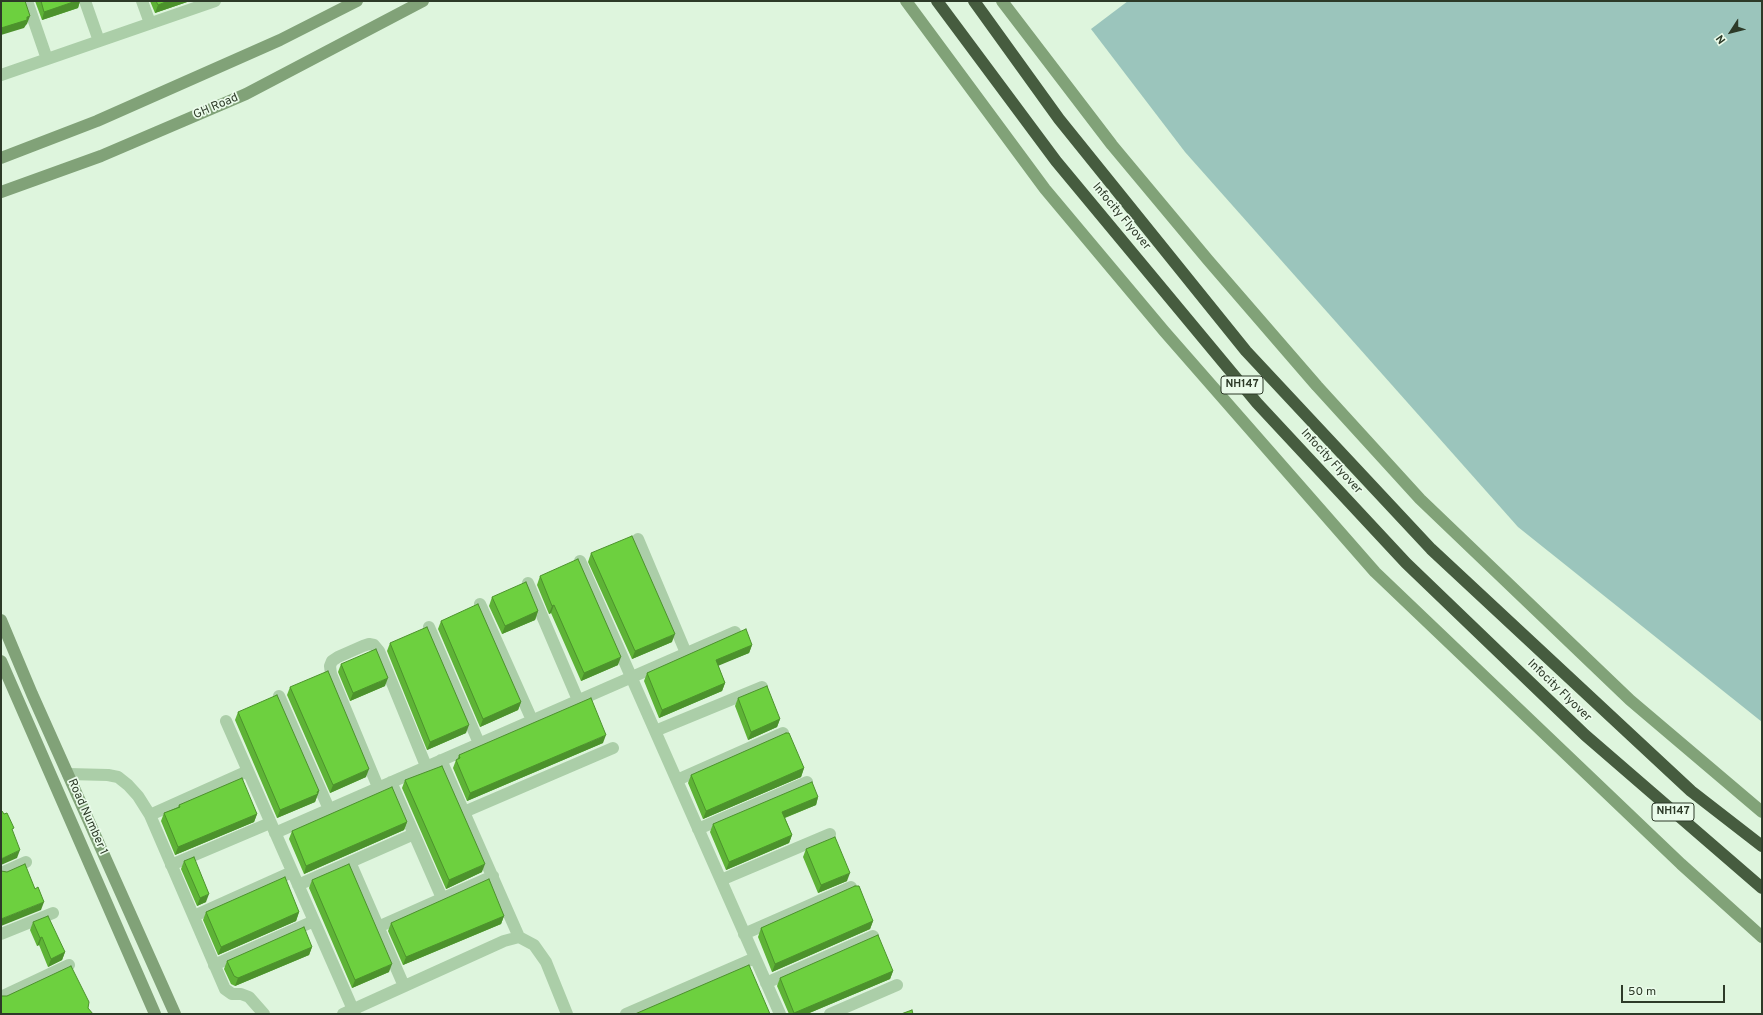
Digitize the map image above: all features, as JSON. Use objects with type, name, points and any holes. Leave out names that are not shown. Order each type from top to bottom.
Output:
[{"type":"highway","name":"Infocity Flyover","points":[[937,1],[1056,161],[1257,403],[1406,563],[1585,735],[1762,888]]},
{"type":"highway","name":"Infocity Flyover","points":[[974,1],[1059,119],[1246,351],[1432,549],[1691,791],[1762,846]]},
{"type":"street","points":[[27,1],[47,59]]},
{"type":"street","points":[[85,1],[99,41]]},
{"type":"street","points":[[142,1],[150,23]]},
{"type":"street","points":[[1,75],[150,23],[202,3],[215,1]]},
{"type":"street","points":[[1,158],[97,121],[280,40],[357,1]]},
{"type":"street","name":"GH Road","points":[[1,192],[102,156],[246,94],[423,1]]},
{"type":"street","points":[[906,1],[1045,189],[1164,331],[1375,572],[1681,864],[1762,937]]},
{"type":"street","points":[[1002,1],[1112,145],[1208,260],[1317,386],[1420,499],[1624,694],[1762,812]]},
{"type":"street","points":[[638,539],[686,653]]},
{"type":"street","points":[[580,561],[766,983],[775,1013]]},
{"type":"street","points":[[528,583],[578,700]]},
{"type":"street","points":[[480,604],[532,720]]},
{"type":"street","name":"Road Number 1","points":[[1,620],[175,1014]]},
{"type":"street","points":[[429,627],[479,743]]},
{"type":"street","points":[[171,865],[329,809],[735,632]]},
{"type":"street","points":[[378,787],[331,674],[330,666],[338,657],[363,646],[369,644],[374,645],[379,651],[426,766]]},
{"type":"street","name":"Road Number 1","points":[[1,661],[155,1014]]},
{"type":"street","points":[[655,731],[762,687]]},
{"type":"street","points":[[280,696],[329,809]]},
{"type":"street","points":[[226,721],[314,921],[350,1012],[504,941],[519,937]]},
{"type":"street","points":[[677,780],[783,733]]},
{"type":"street","points":[[464,812],[613,748]]},
{"type":"street","points":[[441,760],[519,937],[534,945],[546,962],[567,1014]]},
{"type":"street","points":[[150,815],[248,771]]},
{"type":"street","points":[[68,774],[108,775],[118,778],[128,785],[138,796],[150,815],[227,992],[249,997],[264,1014]]},
{"type":"street","points":[[391,782],[442,898]]},
{"type":"street","points":[[698,829],[807,782]]},
{"type":"street","points":[[298,885],[414,834]]},
{"type":"street","points":[[721,880],[830,834]]},
{"type":"street","points":[[1,873],[26,862]]},
{"type":"street","points":[[350,862],[404,986]]},
{"type":"street","points":[[194,916],[292,872]]},
{"type":"street","points":[[378,927],[493,876]]},
{"type":"street","points":[[744,934],[851,887]]},
{"type":"street","points":[[1,934],[53,912]]},
{"type":"street","points":[[214,965],[314,921]]},
{"type":"street","points":[[766,983],[873,936]]},
{"type":"street","points":[[626,1014],[639,1011],[755,958]]},
{"type":"street","points":[[1,997],[69,965]]},
{"type":"street","points":[[830,1014],[897,985]]},
{"type":"shaded area","points":[[1128,1],[1762,1],[1762,722],[1518,527],[1185,152],[1091,29]]},
{"type":"building","points":[[1,1],[25,1],[30,16],[27,17],[27,20],[1,28]]},
{"type":"building","points":[[41,1],[76,1],[44,12]]},
{"type":"building","points":[[156,1],[168,1],[158,5]]},
{"type":"building","points":[[632,536],[675,634],[635,651],[591,553]]},
{"type":"building","points":[[578,559],[621,657],[584,673],[554,605],[552,606],[540,576]]},
{"type":"building","points":[[526,582],[538,611],[505,626],[492,597]]},
{"type":"building","points":[[478,604],[521,702],[483,719],[441,621]]},
{"type":"building","points":[[427,627],[469,725],[430,742],[390,643]]},
{"type":"building","points":[[746,629],[752,645],[716,660],[725,683],[662,710],[647,673]]},
{"type":"building","points":[[376,649],[388,678],[353,693],[341,664]]},
{"type":"building","points":[[328,671],[369,769],[333,785],[290,687]]},
{"type":"building","points":[[767,686],[780,719],[751,732],[738,698]]},
{"type":"building","points":[[277,695],[319,791],[317,792],[318,794],[280,810],[238,712]]},
{"type":"building","points":[[591,698],[606,735],[470,793],[456,760],[460,758],[459,755]]},
{"type":"building","points":[[789,733],[804,768],[706,811],[691,775]]},
{"type":"building","points":[[442,766],[485,864],[449,880],[405,780]]},
{"type":"building","points":[[242,778],[257,814],[178,847],[164,813]]},
{"type":"building","points":[[812,782],[818,797],[782,812],[792,835],[729,862],[713,824]]},
{"type":"building","points":[[392,787],[407,822],[306,866],[292,831]]},
{"type":"building","points":[[1,810],[4,814],[7,813],[14,828],[12,829],[20,850],[1,859]]},
{"type":"building","points":[[835,837],[850,873],[821,885],[806,849]]},
{"type":"building","points":[[194,857],[209,894],[200,898],[184,861]]},
{"type":"building","points":[[25,864],[35,889],[38,887],[44,902],[1,919],[1,871],[7,872]]},
{"type":"building","points":[[349,864],[392,964],[355,980],[312,880]]},
{"type":"building","points":[[285,877],[299,912],[221,947],[206,912]]},
{"type":"building","points":[[489,879],[504,916],[406,957],[391,923]]},
{"type":"building","points":[[855,886],[859,886],[873,921],[775,964],[761,928]]},
{"type":"building","points":[[48,916],[65,952],[51,959],[42,937],[40,938],[33,922]]},
{"type":"building","points":[[304,927],[312,947],[238,978],[234,976],[227,961]]},
{"type":"building","points":[[878,935],[893,971],[794,1013],[780,978]]},
{"type":"building","points":[[749,965],[770,1014],[635,1014]]},
{"type":"building","points":[[71,966],[89,1002],[88,1008],[93,1014],[1,1014],[1,996],[7,996]]},
{"type":"building","points":[[912,1010],[913,1014],[901,1014]]}]
